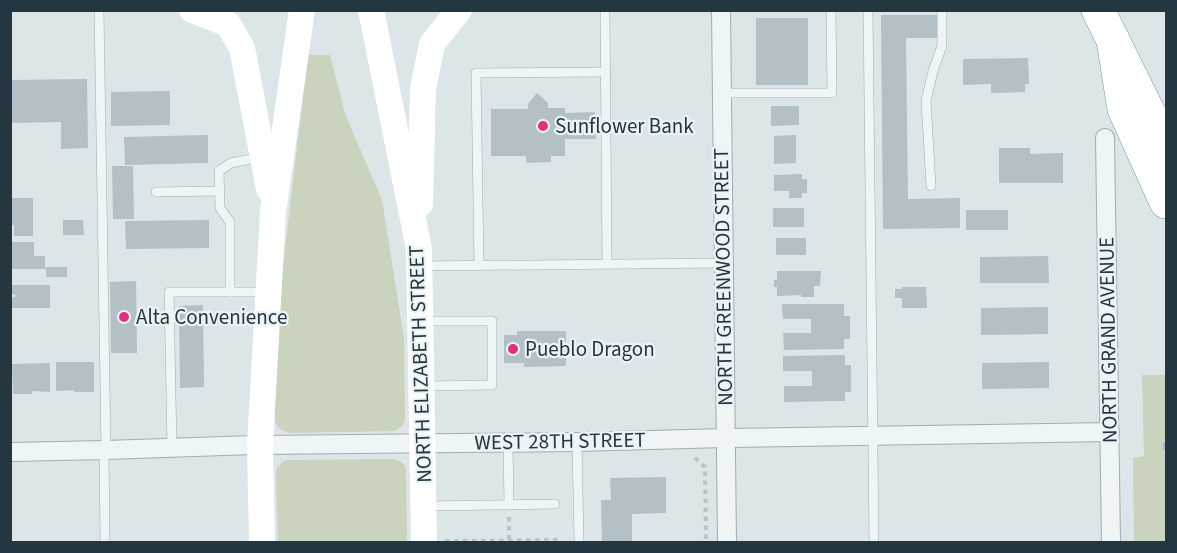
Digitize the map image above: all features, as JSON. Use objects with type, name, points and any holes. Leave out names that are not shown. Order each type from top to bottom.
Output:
[{"type":"highway","points":[[1098,10],[1167,144]]},
{"type":"highway","points":[[1113,40],[1124,109],[1167,202]]},
{"type":"main road","points":[[192,10],[228,24],[243,48],[273,212]]},
{"type":"main road","points":[[262,543],[260,446],[273,212],[302,10]]},
{"type":"main road","name":"NORTH ELIZABETH STREET","points":[[371,10],[419,258],[424,506],[433,542]]},
{"type":"main road","points":[[419,258],[423,89],[432,44],[459,10]]},
{"type":"street","name":"NORTH GREENWOOD STREET","points":[[721,10],[727,543]]},
{"type":"street","name":"NORTH GRAND AVENUE","points":[[1105,138],[1111,543]]},
{"type":"street","name":"WEST 28TH STREET","points":[[10,452],[1110,432]]},
{"type":"lane","points":[[99,10],[105,543]]},
{"type":"lane","points":[[605,10],[607,263]]},
{"type":"lane","points":[[722,93],[832,93],[831,10]]},
{"type":"lane","points":[[868,10],[874,543]]},
{"type":"lane","points":[[931,186],[926,100],[942,46],[942,10]]},
{"type":"lane","points":[[479,265],[476,72],[606,72]]},
{"type":"lane","points":[[230,292],[230,222],[220,208],[219,171],[231,163],[264,156]]},
{"type":"lane","points":[[156,192],[220,191]]},
{"type":"lane","points":[[419,258],[479,265],[723,263]]},
{"type":"lane","points":[[172,448],[170,292],[269,292]]},
{"type":"lane","points":[[420,321],[492,321],[492,385],[422,386]]},
{"type":"lane","points":[[578,442],[579,543]]},
{"type":"lane","points":[[508,443],[509,505]]},
{"type":"lane","points":[[424,506],[555,504]]},
{"type":"path","points":[[694,457],[705,467],[706,543]]},
{"type":"path","points":[[509,505],[509,541]]},
{"type":"path","points":[[433,542],[558,540]]},
{"type":"green space","points":[[308,55],[330,55],[344,110],[382,200],[404,339],[405,420],[403,425],[395,431],[290,433],[277,426],[275,421],[276,325]]},
{"type":"green space","points":[[1142,375],[1166,375],[1166,542],[1134,542],[1133,458],[1144,456]]},
{"type":"green space","points":[[395,459],[404,464],[406,469],[407,542],[278,542],[276,470],[282,462],[287,460]]},
{"type":"building","points":[[881,15],[937,15],[938,38],[906,38],[908,199],[960,198],[960,228],[883,229]]},
{"type":"building","points":[[756,18],[808,18],[808,85],[756,85]]},
{"type":"building","points":[[1028,58],[1029,84],[1025,84],[1025,92],[991,93],[991,84],[963,85],[963,59]]},
{"type":"building","points":[[87,79],[88,148],[61,149],[61,122],[10,123],[10,80]]},
{"type":"building","points":[[170,91],[170,125],[111,126],[111,92]]},
{"type":"building","name":"Sunflower Bank","points":[[537,93],[548,103],[548,108],[565,108],[565,113],[595,112],[596,139],[565,139],[565,156],[551,156],[551,162],[526,163],[526,156],[491,156],[491,109],[528,109],[528,104]]},
{"type":"building","points":[[771,106],[799,106],[799,125],[771,126]]},
{"type":"building","points":[[208,135],[208,163],[125,165],[124,137]]},
{"type":"building","points":[[796,135],[796,163],[774,164],[774,136]]},
{"type":"building","points":[[999,148],[1030,148],[1030,154],[1063,153],[1063,183],[999,183]]},
{"type":"building","points":[[112,166],[133,166],[134,219],[113,219]]},
{"type":"building","points":[[802,174],[802,179],[807,179],[807,193],[802,193],[802,198],[789,198],[789,191],[774,191],[774,175]]},
{"type":"building","points":[[11,198],[33,198],[33,236],[14,236],[14,225],[11,225]]},
{"type":"building","points":[[773,208],[804,208],[804,227],[773,227]]},
{"type":"building","points":[[966,210],[1008,210],[1008,230],[966,230]]},
{"type":"building","points":[[63,220],[83,220],[84,235],[63,235]]},
{"type":"building","points":[[209,220],[209,248],[126,249],[125,221]]},
{"type":"building","points":[[776,238],[806,238],[806,255],[776,255]]},
{"type":"building","points":[[11,242],[34,242],[34,256],[45,256],[45,267],[67,267],[67,277],[46,277],[46,269],[11,269]]},
{"type":"building","points":[[1048,256],[1049,283],[980,283],[980,257]]},
{"type":"building","points":[[777,271],[821,271],[820,286],[814,286],[814,297],[777,296],[774,280],[777,280]]},
{"type":"building","name":"Alta Convenience","points":[[136,281],[137,353],[111,353],[110,282]]},
{"type":"building","points":[[11,285],[50,285],[50,308],[10,308],[10,297],[15,297],[15,294],[11,294]]},
{"type":"building","points":[[902,287],[926,287],[927,308],[902,308],[902,298],[895,298],[895,289],[902,289]]},
{"type":"building","points":[[782,304],[844,304],[844,316],[850,316],[850,339],[844,339],[844,349],[784,350],[783,333],[811,333],[811,319],[783,319]]},
{"type":"building","points":[[203,305],[204,387],[180,388],[179,306]]},
{"type":"building","points":[[1048,307],[1048,334],[981,335],[981,308]]},
{"type":"building","points":[[517,331],[566,331],[566,366],[524,367],[524,363],[504,363],[504,335],[517,335]]},
{"type":"building","points":[[845,355],[845,365],[851,365],[851,392],[845,392],[845,401],[784,402],[784,386],[812,386],[812,371],[783,371],[783,356]]},
{"type":"building","points":[[56,362],[94,362],[94,392],[56,391]]},
{"type":"building","points":[[1049,362],[1049,388],[982,389],[982,363]]},
{"type":"building","points":[[50,363],[50,392],[32,391],[32,394],[13,394],[12,364]]},
{"type":"building","points":[[666,477],[666,513],[632,514],[632,542],[602,542],[601,500],[611,500],[610,478]]},
{"type":"place","name":"Sunflower Bank","points":[[543,126]]},
{"type":"place","name":"Alta Convenience","points":[[124,317]]},
{"type":"place","name":"Pueblo Dragon","points":[[513,349]]}]
